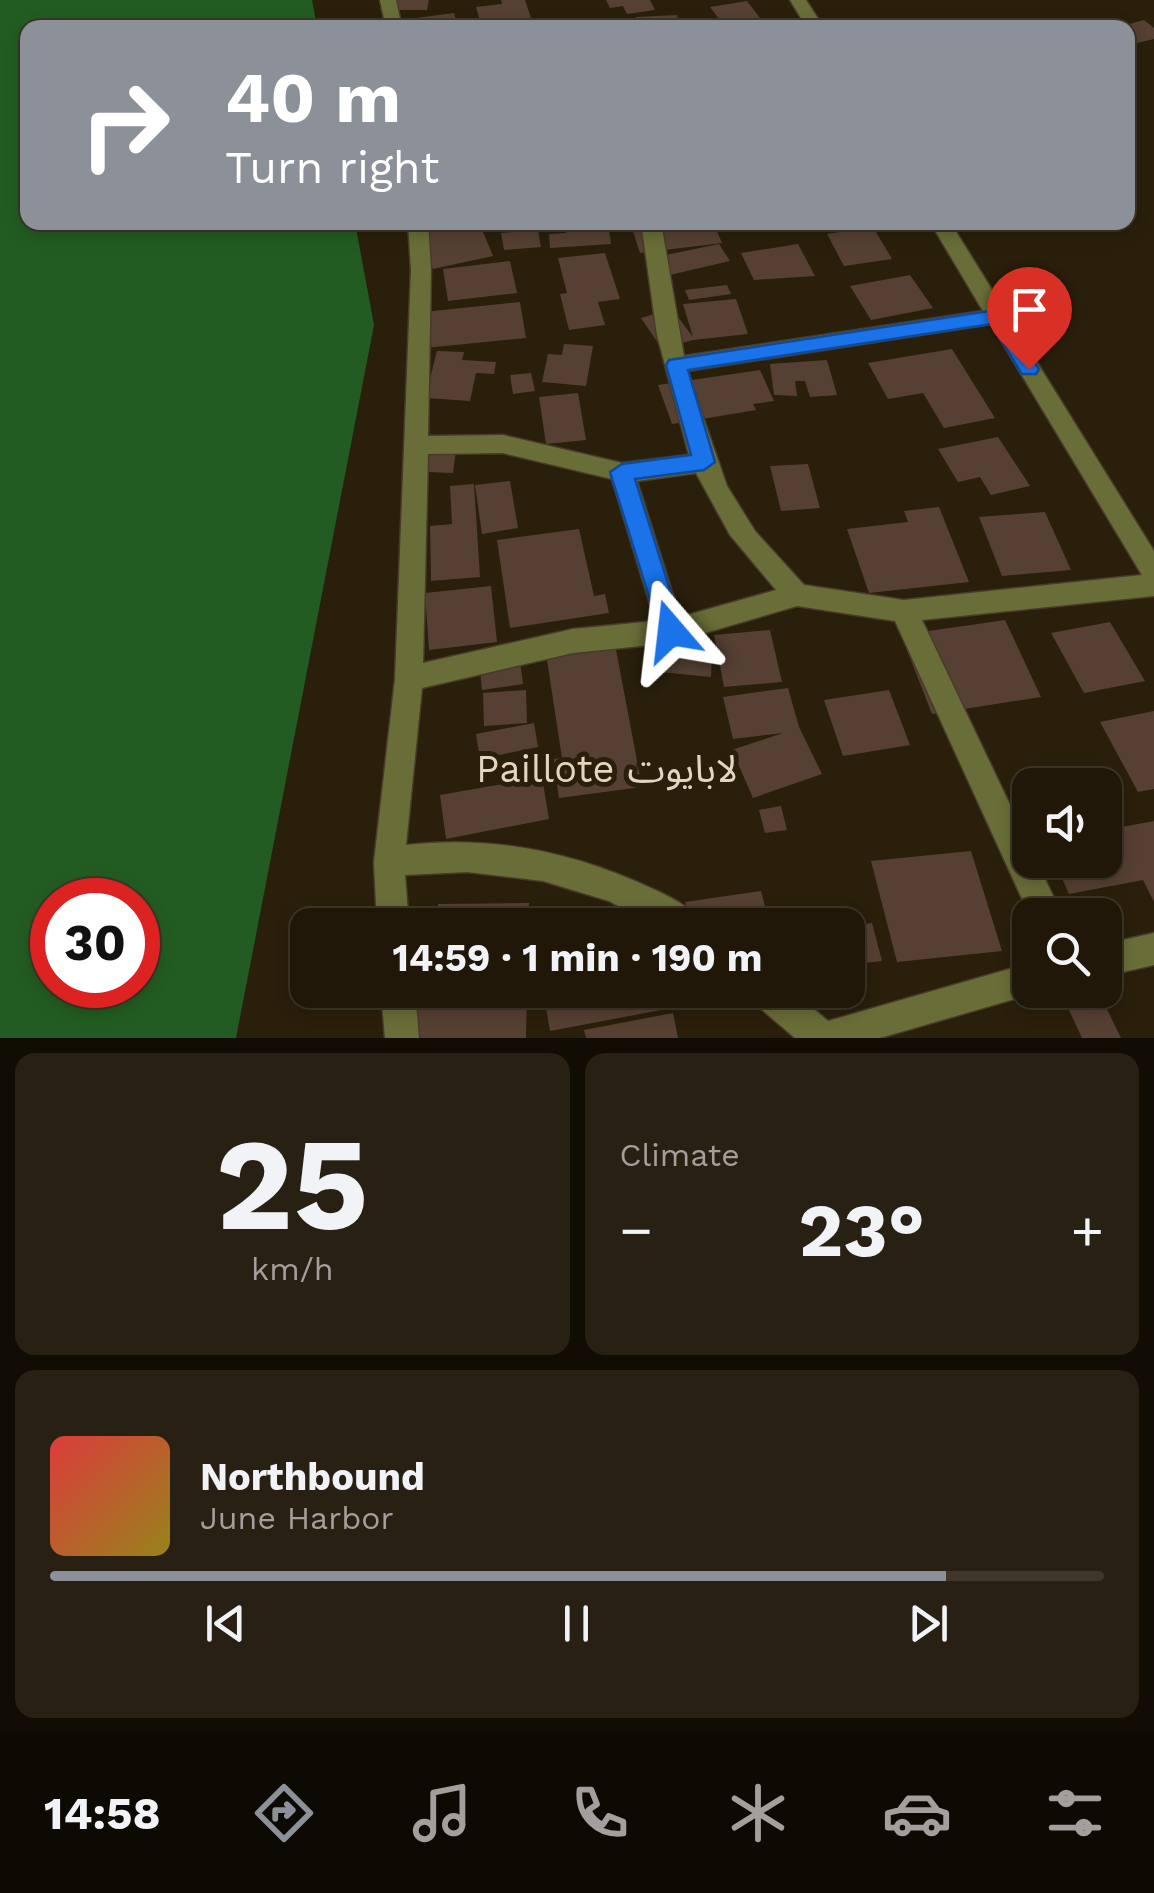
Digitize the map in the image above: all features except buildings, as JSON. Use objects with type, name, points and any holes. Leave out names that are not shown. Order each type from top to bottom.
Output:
[{"type":"street","points":[[392,908],[389,862],[409,679],[419,230]]},
{"type":"street","points":[[652,230],[657,280],[676,365],[704,462],[732,518],[797,595]]},
{"type":"street","points":[[945,230],[1154,573]]},
{"type":"street","points":[[676,365],[996,316]]},
{"type":"street","points":[[415,445],[503,444],[622,472],[704,462]]},
{"type":"street","points":[[622,472],[671,631]]},
{"type":"street","points":[[409,679],[573,641],[671,631],[797,595],[904,611],[1154,585]]},
{"type":"street","points":[[904,611],[1038,898]]},
{"type":"street","points":[[389,862],[433,855],[516,859],[584,874],[659,908]]},
{"type":"street","points":[[1122,956],[1154,948]]},
{"type":"street","points":[[835,1038],[841,1032],[1012,983]]},
{"type":"street","points":[[400,1008],[402,1038]]},
{"type":"street","points":[[786,1008],[820,1038]]},
{"type":"shaded area","points":[[0,0],[312,0],[316,20],[20,20],[20,230],[356,230],[374,325],[236,1038],[0,1038]]},
{"type":"district","name":"Paillote لابايوت","points":[[607,769]]},
{"type":"route","points":[[671,631],[622,472],[648,472],[704,462],[676,365],[996,316],[1029,369]]}]
